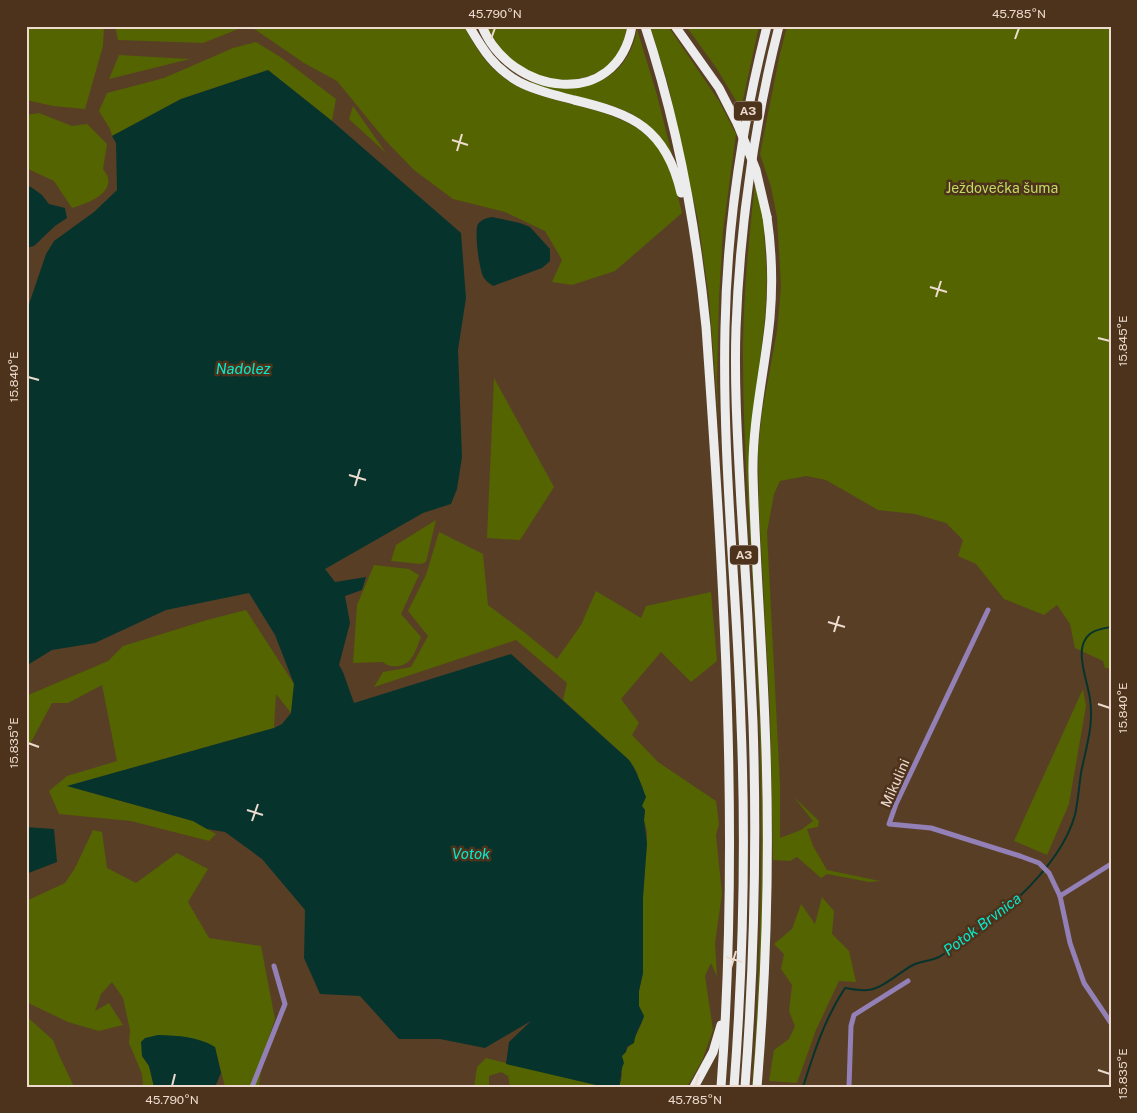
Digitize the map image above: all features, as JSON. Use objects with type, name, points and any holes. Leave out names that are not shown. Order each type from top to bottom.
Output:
[{"type":"highway","points":[[468,26],[490,60],[520,83],[619,112],[642,125],[654,137],[672,163],[687,224],[694,233]]},
{"type":"highway","points":[[482,26],[486,37],[499,55],[517,70],[542,81],[564,84],[586,82],[606,73],[615,66],[628,46],[632,26]]},
{"type":"highway","points":[[645,26],[665,94],[677,146],[694,233],[706,327],[726,660],[730,791],[727,990],[721,1087]]},
{"type":"highway","points":[[675,26],[718,88],[738,125],[749,151],[756,170],[767,217],[772,277],[770,318],[758,406],[753,472],[763,663],[767,788],[765,960],[757,1087]]},
{"type":"highway","points":[[682,26],[686,32],[688,44]]},
{"type":"highway","name":"A3","points":[[734,1087],[742,954],[743,791],[739,663],[728,469],[725,326],[732,224],[742,147],[767,26]]},
{"type":"highway","name":"A3","points":[[745,1087],[752,969],[755,789],[736,398],[736,330],[744,220],[755,133],[779,26]]},
{"type":"highway","points":[[694,1087],[714,1052],[720,1031],[727,990]]},
{"type":"street","name":"Mikulini","points":[[988,610],[896,804],[889,824],[931,828],[1040,863],[1049,873],[1060,896]]},
{"type":"street","points":[[1111,864],[1060,896],[1070,943],[1084,983],[1111,1023]]},
{"type":"street","points":[[252,1087],[285,1004],[274,966]]},
{"type":"street","points":[[849,1087],[851,1074],[851,1026],[854,1015],[908,981]]},
{"type":"green space","points":[[26,26],[104,26],[103,46],[85,109],[53,106],[26,100]]},
{"type":"green space","points":[[115,26],[246,26],[203,43],[118,40]]},
{"type":"green space","points":[[250,26],[464,26],[485,60],[510,82],[539,95],[612,116],[630,124],[645,134],[657,147],[667,164],[675,185],[682,213],[615,271],[572,285],[552,282],[562,260],[545,231],[505,212],[453,199],[414,170],[386,141],[337,81],[304,63]]},
{"type":"green space","points":[[487,26],[627,26],[621,49],[607,65],[596,73],[583,78],[556,80],[529,72],[517,65],[503,52]]},
{"type":"green space","points":[[650,26],[668,26],[719,101],[736,134],[723,231],[719,298],[717,382],[719,424],[709,298],[698,220],[668,84]]},
{"type":"green space","points":[[686,26],[759,26],[741,109],[717,69]]},
{"type":"green space","name":"Ježdovečka šuma","points":[[787,26],[1111,26],[1111,669],[1105,668],[1103,661],[1075,648],[1070,624],[1057,605],[1044,615],[1004,599],[976,564],[958,556],[963,540],[946,523],[915,514],[878,510],[826,480],[806,476],[780,481],[774,494],[767,532],[780,784],[780,838],[801,830],[813,821],[794,797],[819,821],[818,827],[807,829],[813,846],[827,870],[880,881],[869,882],[827,874],[821,878],[797,857],[790,861],[773,860],[770,708],[759,510],[758,450],[762,412],[777,331],[781,286],[777,217],[771,187],[760,154]]},
{"type":"green space","points":[[637,29],[657,95],[672,155],[658,135],[642,120],[624,110],[543,87],[522,78],[559,88],[594,84],[609,76],[622,64],[631,49]]},
{"type":"green space","points":[[256,42],[282,58],[336,99],[332,121],[268,70],[181,99],[112,136],[99,111],[107,93],[164,78],[233,48]]},
{"type":"green space","points":[[119,55],[190,59],[109,79]]},
{"type":"green space","points":[[353,106],[386,153],[349,119]]},
{"type":"green space","points":[[39,113],[72,126],[87,124],[107,144],[103,169],[108,177],[108,184],[106,190],[101,195],[87,203],[72,208],[54,181],[26,168],[26,115]]},
{"type":"green space","points":[[755,183],[763,218],[767,278],[765,317],[757,386],[757,629],[763,787],[763,904],[758,1033],[754,1087],[752,1087],[760,937],[761,787],[756,644],[744,428],[743,342],[747,262]]},
{"type":"green space","points":[[494,378],[554,487],[520,540],[487,538]]},
{"type":"green space","points":[[436,520],[426,562],[421,564],[391,561],[396,545]]},
{"type":"green space","points":[[439,532],[483,554],[488,605],[557,659],[581,625],[596,591],[641,618],[646,606],[711,592],[717,661],[691,682],[661,652],[621,699],[639,723],[632,735],[658,762],[716,801],[719,824],[716,835],[722,894],[715,943],[717,977],[711,963],[705,976],[713,1030],[702,1061],[687,1087],[619,1087],[622,1076],[621,1056],[635,1038],[644,1016],[639,1006],[639,991],[643,973],[643,897],[647,831],[644,820],[645,810],[642,806],[643,788],[639,782],[637,772],[629,760],[563,700],[567,683],[516,640],[374,687],[383,672],[411,667],[428,636],[408,611],[426,575]]},
{"type":"green space","points":[[374,565],[409,569],[419,575],[401,614],[421,637],[412,658],[401,666],[389,666],[383,662],[353,663],[357,605]]},
{"type":"green space","points":[[246,610],[294,684],[291,713],[276,694],[274,728],[68,786],[193,821],[216,834],[209,841],[131,821],[59,814],[49,791],[67,776],[117,761],[102,685],[68,703],[52,703],[30,744],[26,747],[26,696],[108,661],[123,646]]},
{"type":"green space","points":[[1083,689],[1086,706],[1069,804],[1047,855],[1014,841]]},
{"type":"green space","points":[[93,830],[102,832],[107,868],[136,883],[177,853],[208,869],[188,902],[209,938],[261,946],[275,1019],[263,1055],[259,1086],[225,1087],[215,1047],[142,1056],[149,1066],[154,1087],[143,1087],[142,1074],[129,1043],[130,1030],[123,998],[112,982],[101,994],[95,1011],[109,1003],[123,1025],[99,1031],[68,1022],[26,1002],[26,901],[65,883],[75,868]]},
{"type":"green space","points":[[822,897],[834,911],[832,934],[849,951],[856,982],[839,981],[816,1030],[797,1083],[769,1081],[774,1050],[789,1039],[795,1026],[789,1011],[792,985],[781,969],[784,954],[774,944],[792,929],[801,904],[815,924]]},
{"type":"green space","points":[[26,1016],[53,1040],[74,1087],[26,1087]]},
{"type":"green space","points":[[486,1058],[596,1085],[597,1087],[510,1087],[508,1076],[501,1072],[489,1076],[489,1087],[474,1087],[477,1067]]},
{"type":"water","points":[[268,70],[332,121],[461,233],[466,298],[458,350],[462,457],[457,489],[451,504],[423,513],[325,569],[335,582],[366,577],[362,590],[345,596],[350,623],[339,665],[354,703],[511,654],[632,764],[646,797],[642,806],[645,810],[644,820],[647,843],[643,897],[643,973],[639,991],[639,1006],[644,1016],[634,1043],[627,1047],[626,1052],[622,1056],[624,1063],[619,1087],[597,1087],[596,1085],[506,1064],[509,1042],[531,1021],[485,1048],[440,1039],[399,1039],[360,996],[320,994],[304,958],[305,910],[262,859],[225,832],[207,829],[193,821],[67,786],[274,728],[282,724],[291,713],[294,684],[275,635],[249,593],[166,610],[95,643],[52,650],[26,666],[26,306],[29,304],[46,254],[54,241],[94,212],[117,190],[116,143],[112,136],[181,99]]},
{"type":"water","points":[[26,186],[31,187],[42,195],[49,204],[65,208],[67,218],[55,226],[34,246],[26,248]]},
{"type":"water","points":[[492,217],[530,227],[550,249],[550,261],[542,268],[493,286],[482,274],[477,242],[478,224],[486,218]]},
{"type":"water","points":[[26,827],[54,829],[57,862],[26,874]]},
{"type":"water","points":[[158,1035],[181,1036],[208,1043],[215,1047],[221,1073],[215,1087],[154,1087],[149,1066],[142,1056],[141,1042],[145,1038]]},
{"type":"waterway","name":"Potok Brvnica","points":[[803,1087],[826,1023],[845,988],[873,989],[885,984],[913,965],[939,957],[979,931],[999,914],[1038,877],[1054,857],[1067,836],[1075,815],[1090,727],[1091,709],[1083,669],[1083,646],[1087,637],[1093,632],[1111,627]]},
{"type":"water label","name":"Nadolez","points":[[243,368]]},
{"type":"water label","name":"Votok","points":[[471,853]]}]
